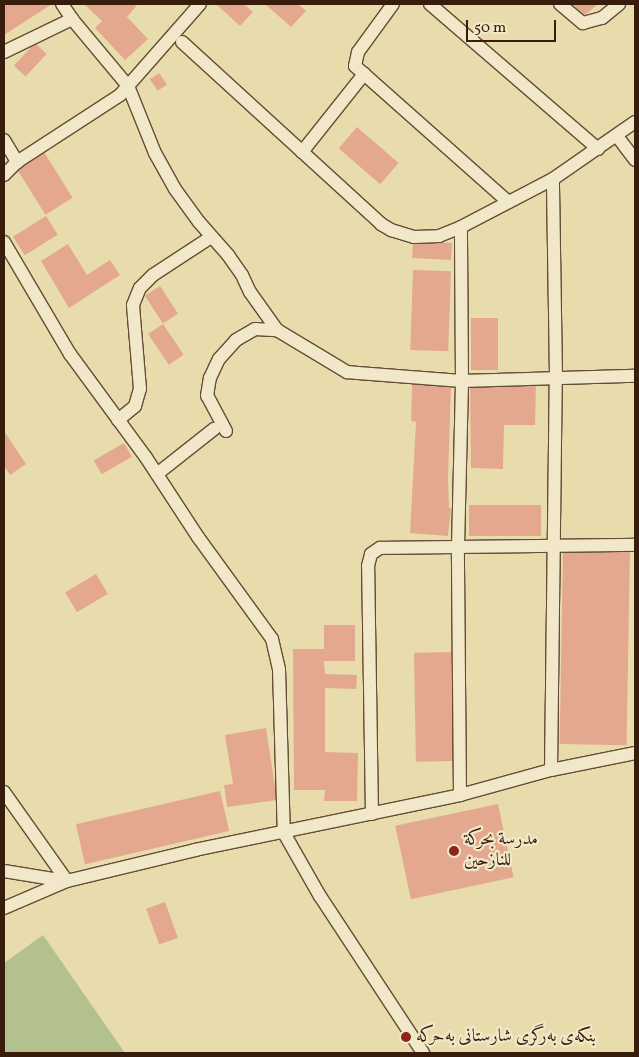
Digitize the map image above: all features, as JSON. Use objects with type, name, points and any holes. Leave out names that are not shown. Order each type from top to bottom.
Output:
[{"type":"street","points":[[62,4],[72,19],[128,86],[155,153],[175,189],[242,275],[250,292],[277,330],[347,372],[462,381],[635,376]]},
{"type":"street","points":[[4,176],[17,162],[107,105],[128,86],[200,4]]},
{"type":"street","points":[[393,4],[358,52],[355,66],[508,202]]},
{"type":"street","points":[[430,4],[598,150]]},
{"type":"street","points":[[560,4],[583,23],[602,18],[619,4]]},
{"type":"street","points":[[4,52],[72,19]]},
{"type":"street","points":[[182,42],[381,224],[408,236],[427,238],[461,227],[553,179],[598,150],[635,122]]},
{"type":"street","points":[[302,152],[364,74]]},
{"type":"street","points":[[616,136],[635,160]]},
{"type":"street","points":[[4,140],[17,162]]},
{"type":"street","points":[[551,770],[556,377],[553,179]]},
{"type":"street","points":[[460,795],[458,547],[462,381],[461,227]]},
{"type":"street","points":[[118,420],[135,406],[140,389],[133,305],[140,288],[154,275],[211,237]]},
{"type":"street","points":[[4,242],[70,354],[157,474],[198,537],[266,630],[275,648],[278,669],[284,833],[320,896],[422,1053]]},
{"type":"street","points":[[157,474],[220,430],[207,396],[210,378],[219,359],[236,340],[255,329],[277,330]]},
{"type":"street","points":[[372,814],[368,566],[371,554],[380,548],[635,545]]},
{"type":"street","points":[[4,908],[67,881],[195,850],[460,795],[551,770],[635,753]]},
{"type":"street","points":[[4,792],[67,881]]},
{"type":"street","points":[[4,871],[67,881]]},
{"type":"green space","points":[[43,935],[125,1053],[4,1053],[4,963]]},
{"type":"building","points":[[4,4],[52,4],[4,35]]},
{"type":"building","points":[[84,4],[138,4],[127,17],[148,39],[125,60],[95,28],[102,21]]},
{"type":"building","points":[[216,4],[244,4],[253,12],[240,26]]},
{"type":"building","points":[[265,4],[298,4],[306,11],[291,27]]},
{"type":"building","points":[[572,4],[598,4],[585,15]]},
{"type":"building","points":[[35,43],[47,54],[26,77],[14,66]]},
{"type":"building","points":[[159,73],[167,85],[158,91],[150,79]]},
{"type":"building","points":[[357,127],[399,163],[380,184],[339,148]]},
{"type":"building","points":[[44,152],[73,198],[45,215],[17,169]]},
{"type":"building","points":[[46,216],[58,235],[25,255],[13,237]]},
{"type":"building","points":[[413,241],[452,243],[451,260],[412,258]]},
{"type":"building","points":[[68,244],[87,275],[110,260],[120,275],[69,308],[41,261]]},
{"type":"building","points":[[413,270],[451,271],[448,351],[410,350]]},
{"type":"building","points":[[160,286],[178,314],[163,323],[145,296]]},
{"type":"building","points":[[471,318],[498,318],[498,370],[471,370]]},
{"type":"building","points":[[163,324],[184,355],[169,365],[148,334]]},
{"type":"building","points":[[504,381],[536,382],[535,425],[504,425],[503,469],[471,468],[470,387],[503,387]]},
{"type":"building","points":[[412,384],[451,385],[448,478],[449,508],[451,508],[448,536],[410,533],[416,422],[411,421]]},
{"type":"building","points":[[4,431],[26,464],[10,475],[4,466]]},
{"type":"building","points":[[124,443],[132,457],[102,474],[94,460]]},
{"type":"building","points":[[469,505],[541,505],[541,536],[469,536]]},
{"type":"building","points":[[563,549],[630,550],[627,745],[560,744]]},
{"type":"building","points":[[96,574],[108,594],[77,612],[65,593]]},
{"type":"building","points":[[324,625],[355,625],[355,661],[324,661],[325,674],[357,675],[356,689],[325,688],[325,752],[358,753],[357,801],[324,801],[325,790],[294,790],[293,649],[324,649]]},
{"type":"building","points":[[452,652],[454,761],[416,762],[414,653]]},
{"type":"building","points":[[266,728],[277,800],[227,807],[224,785],[233,784],[225,735]]},
{"type":"building","points":[[220,791],[229,831],[85,864],[76,824]]},
{"type":"building","name":"مدرسة بحركة للنازحين","points":[[498,804],[514,877],[411,899],[395,826]]},
{"type":"building","points":[[165,902],[178,938],[159,945],[146,909]]},
{"type":"place","name":"مدرسة بحركة للنازحين","points":[[454,851]]},
{"type":"place","name":"بنکەی بەرگری شارستانی بەحرکە","points":[[406,1037]]}]
